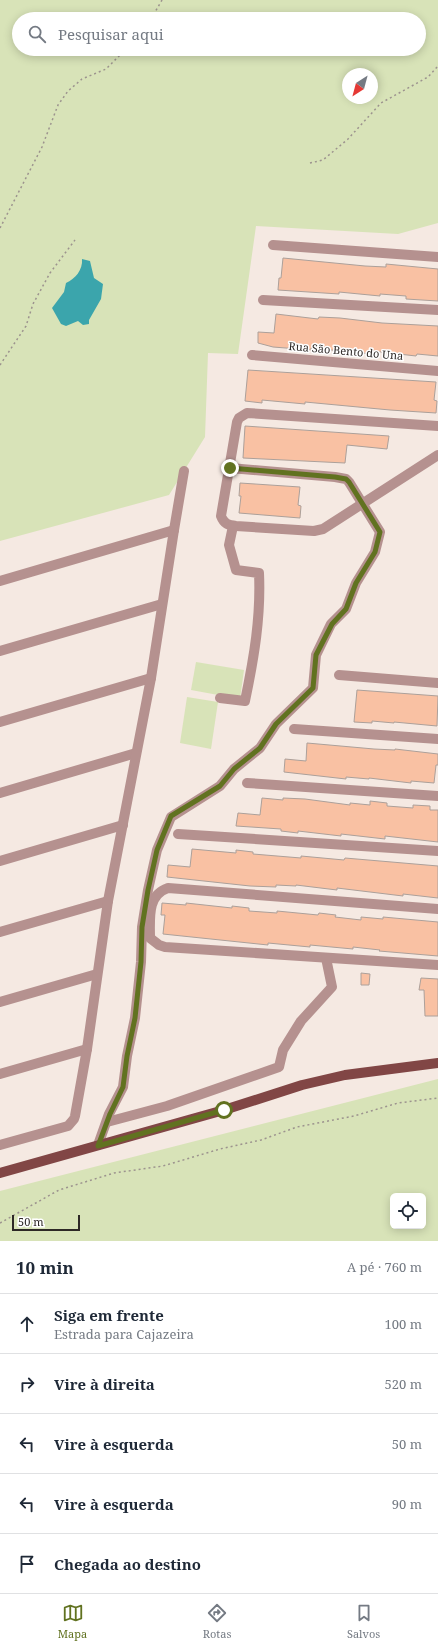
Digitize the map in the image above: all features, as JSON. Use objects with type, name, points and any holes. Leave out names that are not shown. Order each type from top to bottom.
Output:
[{"type":"main road","points":[[0,1172],[224,1110],[302,1085],[345,1075],[438,1063]]},
{"type":"street","points":[[273,245],[438,257]]},
{"type":"street","points":[[263,300],[438,310]]},
{"type":"street","name":"Rua São Bento do Una","points":[[252,355],[438,371]]},
{"type":"street","points":[[438,426],[246,412],[237,422],[222,516],[224,523],[233,526],[314,531],[323,530],[438,455]]},
{"type":"street","points":[[98,1146],[123,1087],[127,1056],[135,1018],[141,962],[142,927],[148,890],[157,850],[171,816],[220,786],[234,769],[260,748],[276,724],[313,688],[316,655],[332,624],[346,609],[356,583],[375,552],[380,532],[349,482],[341,478],[230,468]]},
{"type":"street","points":[[0,1145],[68,1126],[72,1122],[77,1111],[108,901],[136,752],[152,678],[162,604],[184,471]]},
{"type":"street","points":[[220,698],[245,701],[254,654],[260,601],[259,573],[236,570],[229,545],[233,526]]},
{"type":"street","points":[[0,581],[174,530]]},
{"type":"street","points":[[0,651],[162,604]]},
{"type":"street","points":[[339,675],[438,683]]},
{"type":"street","points":[[0,722],[152,678]]},
{"type":"street","points":[[294,729],[438,739]]},
{"type":"street","points":[[0,792],[136,752]]},
{"type":"street","points":[[248,783],[438,796]]},
{"type":"street","points":[[0,861],[122,825]]},
{"type":"street","points":[[178,834],[438,851]]},
{"type":"street","points":[[438,909],[168,888],[160,891],[152,903],[150,938],[159,945],[165,946],[438,966]]},
{"type":"street","points":[[0,932],[108,901]]},
{"type":"street","points":[[107,1122],[167,1106],[279,1067],[283,1050],[301,1021],[332,987],[326,958]]},
{"type":"street","points":[[0,1002],[97,974]]},
{"type":"street","points":[[0,1074],[87,1049]]},
{"type":"path","points":[[155,12],[162,0]]},
{"type":"path","points":[[0,228],[42,147],[58,105],[68,91],[82,79],[106,69],[119,56]]},
{"type":"path","points":[[310,163],[323,160],[348,139],[381,103],[428,77],[438,66]]},
{"type":"path","points":[[0,365],[26,326],[33,304],[50,272],[75,240]]},
{"type":"path","points":[[0,1223],[59,1190],[114,1173],[163,1166],[220,1149],[261,1140],[297,1127],[354,1116],[398,1103],[438,1098]]},
{"type":"green space","points":[[0,0],[438,0],[438,223],[398,234],[256,226],[238,354],[208,353],[205,437],[169,495],[0,541]]},
{"type":"green space","points":[[196,662],[244,670],[240,699],[191,690]]},
{"type":"green space","points":[[187,697],[218,702],[211,749],[180,743]]},
{"type":"green space","points":[[438,1079],[438,1241],[0,1241],[0,1191]]},
{"type":"water","points":[[82,259],[90,261],[94,278],[103,284],[101,299],[89,320],[89,324],[83,325],[78,321],[66,326],[61,324],[52,308],[64,292],[66,283],[75,277],[80,270]]},
{"type":"building","points":[[283,258],[365,266],[386,267],[386,264],[438,269],[438,301],[406,299],[406,296],[380,294],[380,296],[339,292],[339,294],[278,290]]},
{"type":"building","points":[[276,314],[318,319],[319,317],[340,318],[382,323],[438,326],[438,356],[417,354],[416,356],[373,351],[372,354],[311,348],[311,350],[273,347],[258,343],[258,332],[274,333]]},
{"type":"building","points":[[248,370],[436,382],[434,400],[437,401],[436,413],[305,402],[305,404],[262,400],[262,403],[245,401]]},
{"type":"building","points":[[245,426],[389,436],[387,449],[347,445],[345,463],[243,458]]},
{"type":"building","points":[[240,483],[300,487],[298,505],[301,506],[300,518],[239,513],[241,496],[239,496]]},
{"type":"building","points":[[357,690],[438,696],[437,726],[394,722],[354,722]]},
{"type":"building","points":[[307,743],[374,749],[395,749],[438,754],[438,765],[436,765],[434,783],[411,781],[411,783],[369,778],[346,777],[346,779],[284,772],[285,759],[306,761]]},
{"type":"building","points":[[262,798],[283,800],[283,798],[305,799],[350,805],[350,803],[370,805],[370,801],[387,803],[387,806],[413,808],[413,805],[430,806],[430,810],[438,810],[438,842],[385,836],[385,839],[298,831],[298,833],[281,831],[281,829],[236,826],[238,813],[260,815]]},
{"type":"building","points":[[192,849],[236,853],[236,850],[253,852],[253,854],[301,858],[301,856],[344,860],[345,858],[438,866],[438,898],[403,894],[403,896],[337,888],[337,890],[296,885],[276,885],[276,887],[250,886],[167,877],[168,865],[190,867]]},
{"type":"building","points":[[162,903],[186,905],[186,903],[232,908],[232,906],[249,908],[249,911],[277,913],[277,911],[318,915],[319,913],[336,915],[335,917],[361,920],[361,917],[383,919],[383,917],[438,922],[438,956],[379,951],[380,950],[353,947],[353,949],[310,945],[310,947],[268,943],[268,945],[163,934],[165,915],[161,915]]},
{"type":"building","points":[[361,973],[370,974],[369,985],[361,985]]},
{"type":"building","points":[[421,978],[438,979],[438,1016],[425,1016],[424,990],[419,990]]},
{"type":"route","points":[[224,1110],[98,1146],[110,1114],[123,1087],[127,1056],[135,1018],[141,962],[142,927],[157,850],[171,816],[220,786],[234,769],[260,748],[276,724],[313,688],[316,655],[332,624],[346,609],[356,583],[375,552],[380,532],[346,479],[230,468]]}]
